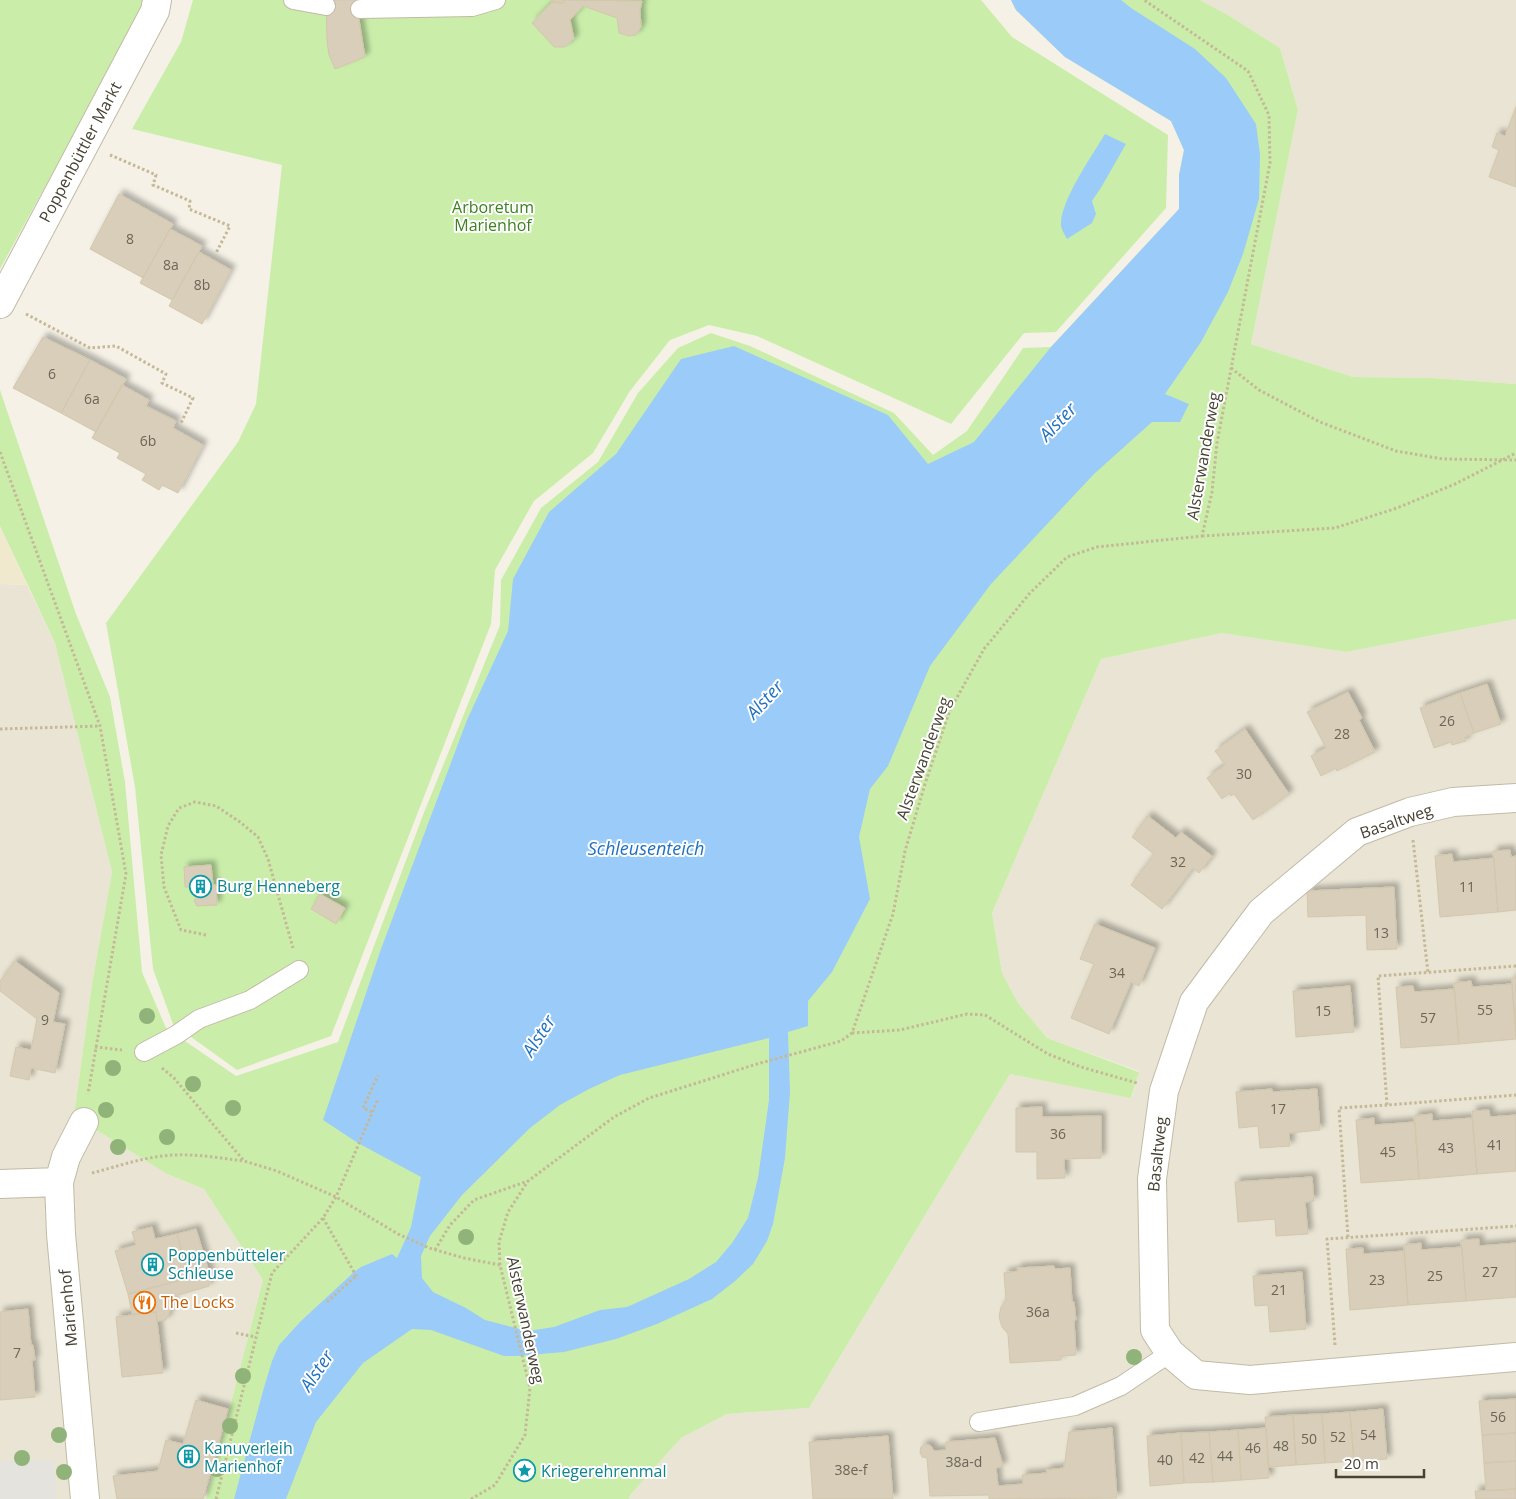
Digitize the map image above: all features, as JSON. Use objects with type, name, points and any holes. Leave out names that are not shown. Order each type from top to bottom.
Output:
[{"type":"street","name":"Poppenbüttler Markt","points":[[1,303],[154,11],[157,0]]},
{"type":"street","name":"Basaltweg","points":[[1516,798],[1453,802],[1410,812],[1358,832],[1261,912],[1194,1002],[1164,1091],[1152,1179],[1155,1330],[1170,1353],[1196,1375],[1250,1380],[1516,1357]]},
{"type":"street","name":"Marienhof","points":[[84,1122],[66,1157],[59,1182],[61,1234],[85,1499]]},
{"type":"street","points":[[0,1184],[59,1182]]},
{"type":"lane","points":[[293,0],[326,6]]},
{"type":"lane","points":[[360,9],[472,7],[496,0]]},
{"type":"lane","points":[[144,1052],[176,1035],[199,1019],[250,1000],[299,970]]},
{"type":"lane","points":[[979,1422],[1075,1406],[1122,1386],[1170,1353]]},
{"type":"path","name":"Alsterwanderweg","points":[[471,1499],[495,1485],[525,1435],[530,1388],[500,1265],[499,1242],[508,1212],[528,1181],[614,1118],[649,1098],[757,1064],[841,1041],[852,1033],[893,914],[905,850],[950,710],[984,649],[1030,593],[1067,557],[1096,547],[1202,536],[1212,492],[1217,443],[1270,163],[1269,115],[1248,71],[1144,0]]},
{"type":"path","points":[[84,144],[156,175],[153,185],[190,201],[189,209],[230,226],[216,253]]},
{"type":"path","points":[[1,303],[90,348],[116,346],[166,374],[162,383],[193,398],[181,423]]},
{"type":"path","points":[[1231,368],[1259,390],[1320,422],[1396,451],[1443,459],[1516,460]]},
{"type":"path","points":[[0,452],[100,726],[126,874],[95,1047],[84,1122]]},
{"type":"path","points":[[1202,536],[1336,528],[1397,508],[1455,484],[1516,453]]},
{"type":"path","points":[[0,729],[100,726]]},
{"type":"path","points":[[206,935],[181,930],[164,887],[161,855],[168,826],[179,808],[195,802],[216,806],[258,837],[268,859],[299,970]]},
{"type":"path","points":[[1410,812],[1428,972]]},
{"type":"path","points":[[1387,1105],[1378,976],[1516,966]]},
{"type":"path","points":[[852,1033],[900,1030],[967,1014],[984,1015],[1048,1054],[1081,1067],[1164,1091]]},
{"type":"path","points":[[95,1047],[144,1052],[174,1078],[244,1161]]},
{"type":"path","points":[[372,1112],[363,1108],[378,1075]]},
{"type":"path","points":[[1348,1237],[1338,1108],[1516,1095]]},
{"type":"path","points":[[216,1499],[272,1273],[324,1218],[336,1197],[378,1099]]},
{"type":"path","points":[[59,1182],[141,1160],[173,1155],[204,1156],[244,1161],[277,1171],[336,1197],[398,1234],[429,1248],[464,1258],[500,1265]]},
{"type":"path","points":[[436,1250],[450,1224],[474,1200],[528,1181]]},
{"type":"path","points":[[324,1218],[357,1277],[327,1302]]},
{"type":"path","points":[[1337,1373],[1327,1239],[1516,1226]]},
{"type":"path","points":[[236,1333],[256,1338]]},
{"type":"shaded area","points":[[1200,0],[1516,0],[1516,384],[1432,378],[1353,377],[1251,344],[1298,110],[1280,48],[1228,15]]},
{"type":"shaded area","points":[[0,526],[27,585],[0,584]]},
{"type":"shaded area","points":[[0,584],[27,585],[55,643],[112,872],[92,984],[74,1116],[167,1174],[204,1189],[263,1280],[206,1499],[0,1499]]},
{"type":"shaded area","points":[[1516,619],[1516,1499],[629,1499],[631,1494],[681,1438],[727,1414],[809,1408],[1010,1074],[1132,1097],[1139,1071],[1047,1038],[1018,1003],[1002,973],[992,913],[1101,659],[1222,633],[1346,652]]},
{"type":"shaded area","points":[[54,1459],[56,1499],[0,1499],[0,1462]]},
{"type":"green space","points":[[0,0],[147,0],[0,269]]},
{"type":"green space","name":"Arboretum Marienhof","points":[[193,0],[981,0],[1012,37],[1168,135],[1166,208],[1056,332],[1024,333],[951,424],[757,336],[709,325],[670,340],[630,391],[593,453],[534,501],[495,570],[491,624],[331,1036],[237,1070],[173,1024],[153,969],[135,787],[106,623],[238,442],[256,404],[282,165],[132,129],[181,42]]},
{"type":"green space","points":[[1011,0],[1200,0],[1228,15],[1280,48],[1298,110],[1251,344],[1353,377],[1432,378],[1516,384],[1516,619],[1346,652],[1222,633],[1101,659],[992,913],[1002,973],[1018,1003],[1047,1038],[1139,1072],[1131,1098],[1010,1074],[809,1408],[727,1414],[681,1438],[631,1494],[629,1499],[206,1499],[263,1280],[204,1189],[167,1174],[74,1116],[92,984],[112,872],[55,643],[0,526],[0,390],[76,614],[110,697],[125,782],[142,972],[166,1028],[236,1076],[338,1042],[423,815],[500,625],[501,580],[541,508],[598,462],[638,393],[678,348],[711,333],[750,346],[894,413],[933,455],[967,431],[1023,348],[1051,347],[1179,209],[1179,175],[1184,150],[1171,121],[1065,57],[1016,10]]},
{"type":"water","name":"Schleusenteich","points":[[1011,0],[1121,0],[1195,49],[1226,78],[1256,124],[1260,154],[1259,199],[1243,254],[1228,292],[1201,342],[1165,394],[1189,404],[1180,422],[1152,422],[1094,474],[991,584],[930,666],[888,766],[870,789],[859,837],[870,899],[832,972],[808,1001],[808,1026],[788,1032],[790,1092],[785,1158],[773,1224],[767,1241],[753,1264],[712,1299],[657,1324],[616,1339],[564,1352],[504,1356],[431,1330],[412,1329],[363,1363],[316,1422],[286,1499],[234,1499],[263,1391],[279,1345],[301,1321],[354,1272],[361,1267],[392,1254],[397,1258],[411,1227],[421,1177],[358,1143],[323,1120],[381,949],[467,720],[508,631],[513,579],[549,512],[616,454],[681,359],[734,346],[888,415],[928,464],[974,442],[1051,347],[1179,209],[1179,175],[1184,150],[1171,121],[1065,57],[1016,10]],"holes":[[[769,1038],[769,1100],[758,1178],[748,1218],[732,1243],[716,1262],[689,1279],[627,1307],[600,1310],[554,1327],[528,1331],[485,1320],[466,1308],[433,1292],[422,1278],[421,1256],[430,1236],[462,1195],[530,1128],[560,1105],[589,1089],[620,1075]]]},
{"type":"water","points":[[1105,134],[1126,144],[1092,201],[1096,214],[1092,223],[1067,239],[1062,230],[1062,215],[1071,191]]},
{"type":"building","points":[[326,0],[360,0],[359,20],[365,57],[335,69],[329,55],[327,41]]},
{"type":"building","points":[[553,0],[565,0],[563,3],[552,2]]},
{"type":"building","points":[[565,0],[642,1],[640,10],[641,27],[636,35],[629,36],[619,33],[617,18],[583,6],[570,20],[574,39],[565,47],[554,47],[532,23],[552,2],[563,3]]},
{"type":"building","points":[[1516,107],[1516,187],[1489,177],[1499,150],[1492,147],[1497,133],[1505,136]]},
{"type":"building","points":[[119,194],[173,224],[143,278],[90,249]]},
{"type":"building","points":[[170,229],[202,246],[172,300],[140,283]]},
{"type":"building","points":[[199,252],[231,270],[202,324],[169,306]]},
{"type":"building","points":[[43,337],[90,360],[61,413],[13,388]]},
{"type":"building","points":[[90,360],[126,379],[96,432],[61,413]]},
{"type":"building","points":[[122,385],[149,400],[146,406],[176,421],[173,428],[203,445],[178,493],[162,485],[159,490],[142,480],[146,474],[117,458],[120,453],[92,438]]},
{"type":"building","points":[[1487,684],[1501,724],[1474,733],[1460,693]]},
{"type":"building","points":[[1348,692],[1362,718],[1359,720],[1375,752],[1337,771],[1336,768],[1321,776],[1311,756],[1326,748],[1307,712]]},
{"type":"building","points":[[1460,693],[1474,733],[1465,737],[1466,741],[1452,745],[1451,742],[1434,748],[1420,708]]},
{"type":"building","points":[[1245,729],[1289,794],[1253,820],[1234,794],[1231,796],[1230,793],[1222,799],[1207,778],[1225,765],[1215,751]]},
{"type":"building","points":[[1148,816],[1176,838],[1181,832],[1212,856],[1199,873],[1193,868],[1162,909],[1131,885],[1154,854],[1132,837]]},
{"type":"building","points":[[1510,850],[1511,857],[1516,856],[1516,910],[1498,912],[1493,851]]},
{"type":"building","points":[[1452,854],[1453,862],[1494,858],[1498,912],[1440,917],[1435,856]]},
{"type":"building","name":"Burg Henneberg","points":[[211,865],[213,885],[216,885],[217,905],[197,906],[194,901],[197,896],[196,887],[185,887],[184,867]]},
{"type":"building","points":[[1394,887],[1397,949],[1367,950],[1366,915],[1308,917],[1307,891]]},
{"type":"building","points":[[320,894],[345,908],[336,924],[311,909]]},
{"type":"building","points":[[1095,924],[1155,948],[1139,986],[1131,982],[1109,1034],[1071,1018],[1094,964],[1080,959]]},
{"type":"building","points":[[15,961],[59,993],[53,1022],[65,1024],[55,1073],[31,1068],[29,1080],[10,1076],[16,1047],[31,1050],[37,1019],[0,991],[0,981]]},
{"type":"building","points":[[1512,978],[1516,978],[1516,1031],[1512,984]]},
{"type":"building","points":[[1471,981],[1472,987],[1512,984],[1516,1039],[1459,1044],[1454,983]]},
{"type":"building","points":[[1350,986],[1354,1032],[1296,1037],[1293,991]]},
{"type":"building","points":[[1413,986],[1414,992],[1454,989],[1459,1044],[1401,1048],[1396,987]]},
{"type":"building","points":[[1272,1089],[1272,1092],[1317,1089],[1320,1130],[1289,1133],[1290,1146],[1260,1148],[1258,1126],[1239,1128],[1236,1092]]},
{"type":"building","points":[[1042,1107],[1042,1117],[1101,1116],[1101,1158],[1064,1159],[1065,1178],[1037,1179],[1037,1152],[1016,1152],[1016,1108]]},
{"type":"building","points":[[1489,1110],[1490,1117],[1516,1115],[1516,1171],[1477,1174],[1472,1111]]},
{"type":"building","points":[[1432,1114],[1432,1121],[1472,1118],[1477,1174],[1419,1179],[1414,1116]]},
{"type":"building","points":[[1374,1118],[1374,1125],[1415,1122],[1419,1179],[1361,1183],[1356,1120]]},
{"type":"building","points":[[1312,1177],[1314,1201],[1305,1202],[1308,1234],[1276,1236],[1275,1219],[1238,1222],[1235,1182]]},
{"type":"building","name":"Poppenbütteler Schleuse","points":[[152,1227],[155,1239],[177,1234],[189,1278],[128,1294],[115,1251],[136,1245],[132,1232]]},
{"type":"building","points":[[196,1229],[211,1278],[209,1286],[172,1297],[172,1306],[166,1320],[157,1321],[156,1312],[132,1314],[128,1294],[189,1278],[177,1234]]},
{"type":"building","points":[[1479,1239],[1479,1246],[1516,1243],[1516,1297],[1466,1301],[1461,1240]]},
{"type":"building","points":[[1421,1243],[1421,1250],[1462,1247],[1466,1301],[1408,1305],[1404,1245]]},
{"type":"building","points":[[1363,1248],[1363,1254],[1404,1251],[1408,1305],[1350,1310],[1346,1249]]},
{"type":"building","points":[[1054,1266],[1055,1269],[1070,1268],[1072,1302],[1074,1302],[1076,1320],[1074,1320],[1076,1355],[1061,1356],[1061,1360],[1010,1363],[1008,1334],[1002,1327],[999,1317],[1001,1307],[1006,1300],[1004,1273],[1018,1271],[1017,1268]]},
{"type":"building","points":[[1302,1272],[1306,1329],[1270,1332],[1268,1305],[1255,1306],[1253,1276]]},
{"type":"building","points":[[28,1309],[31,1345],[33,1345],[35,1360],[32,1360],[35,1397],[0,1400],[0,1312]]},
{"type":"building","points":[[156,1312],[163,1373],[122,1377],[116,1317]]},
{"type":"building","points":[[1516,1399],[1516,1433],[1482,1435],[1479,1401]]},
{"type":"building","name":"Kanuverleih Marienhof","points":[[196,1400],[228,1409],[203,1499],[117,1499],[113,1476],[158,1471],[166,1440],[183,1444]]},
{"type":"building","points":[[1383,1409],[1387,1459],[1354,1461],[1350,1412]]},
{"type":"building","points":[[1350,1412],[1354,1461],[1325,1463],[1322,1414]]},
{"type":"building","points":[[1322,1414],[1325,1463],[1296,1465],[1293,1415]]},
{"type":"building","points":[[1293,1415],[1296,1465],[1269,1467],[1265,1417]]},
{"type":"building","points":[[1112,1428],[1117,1498],[989,1499],[989,1495],[930,1496],[927,1458],[922,1457],[920,1452],[921,1447],[926,1444],[931,1446],[934,1451],[946,1450],[946,1442],[995,1438],[1003,1466],[996,1468],[998,1486],[1023,1484],[1022,1475],[1047,1473],[1046,1470],[1064,1468],[1069,1432]]},
{"type":"building","points":[[1266,1428],[1269,1478],[1241,1480],[1238,1430]]},
{"type":"building","points":[[1238,1430],[1241,1480],[1213,1482],[1209,1432]]},
{"type":"building","points":[[1209,1432],[1213,1482],[1184,1483],[1181,1433]]},
{"type":"building","points":[[1181,1433],[1184,1483],[1150,1486],[1147,1436]]},
{"type":"building","points":[[1516,1433],[1516,1461],[1484,1463],[1482,1435]]},
{"type":"building","points":[[888,1436],[893,1499],[813,1499],[809,1442]]},
{"type":"building","points":[[1516,1461],[1516,1489],[1486,1491],[1484,1463]]},
{"type":"building","points":[[1516,1489],[1516,1499],[1476,1499],[1475,1491]]},
{"type":"place","name":"Burg Henneberg","points":[[201,886]]},
{"type":"place","name":"Poppenbütteler Schleuse","points":[[152,1264]]},
{"type":"place","name":"The Locks","points":[[145,1302]]},
{"type":"place","name":"Kanuverleih Marienhof","points":[[188,1457]]},
{"type":"place","name":"Kriegerehrenmal","points":[[525,1471]]},
{"type":"water label","name":"Alster","points":[[1058,422]]},
{"type":"water label","name":"Alster","points":[[765,700]]},
{"type":"water label","name":"Alster","points":[[539,1036]]},
{"type":"water label","name":"Alster","points":[[317,1371]]}]
